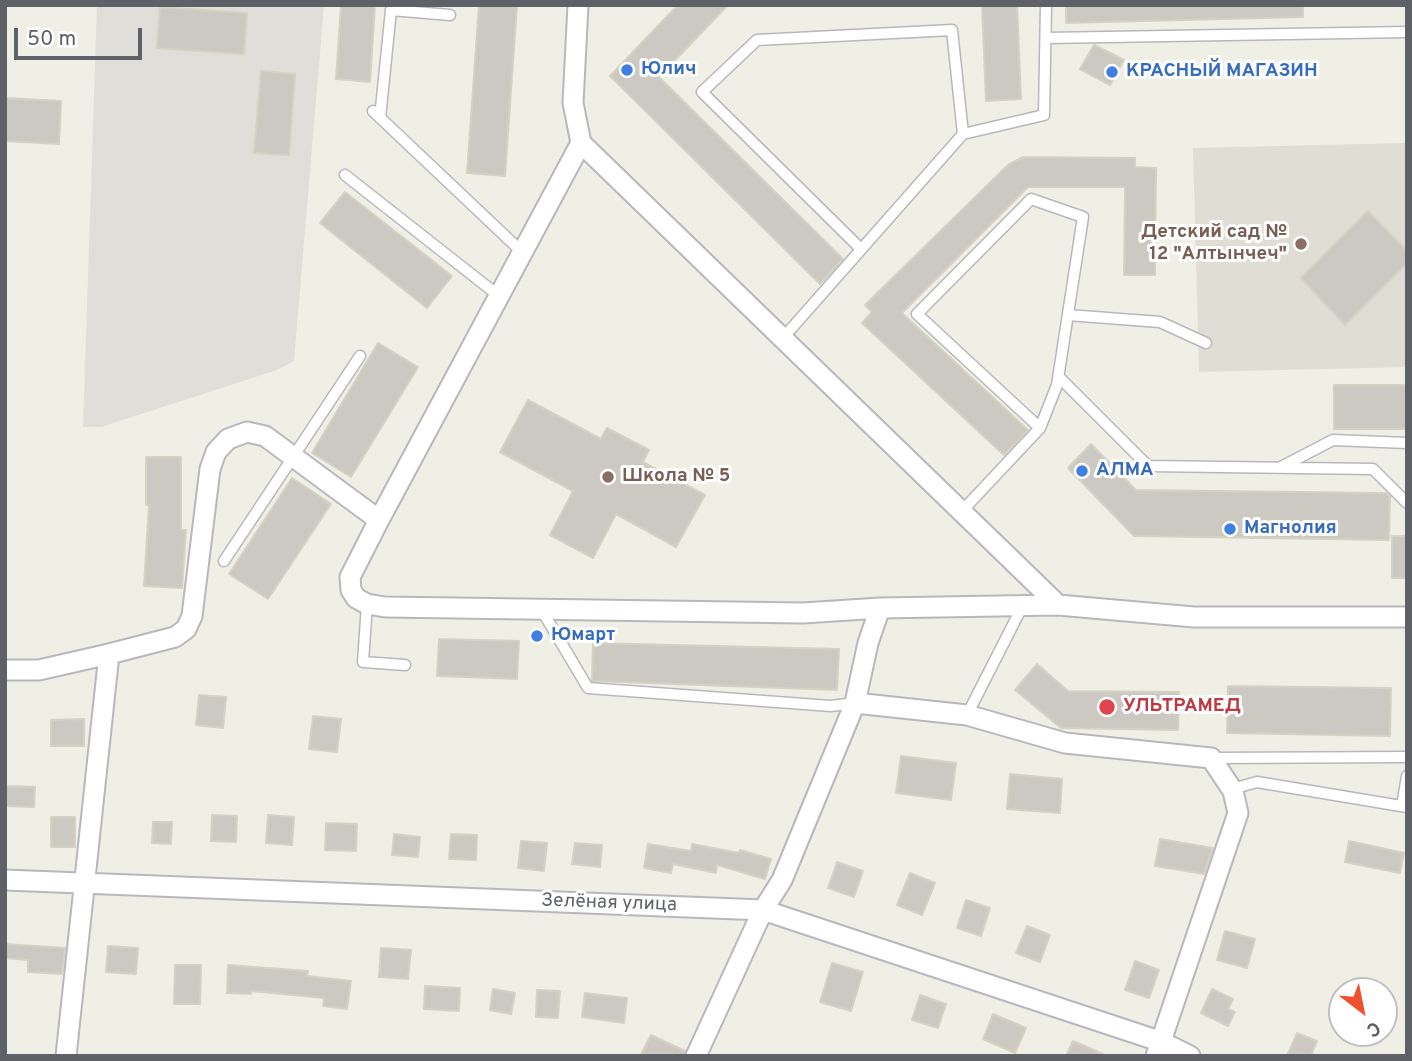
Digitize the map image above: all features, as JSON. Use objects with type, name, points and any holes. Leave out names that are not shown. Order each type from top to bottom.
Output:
[{"type":"street","points":[[578,5],[573,103],[581,142],[1058,605]]},
{"type":"street","points":[[581,142],[350,577],[351,590],[356,598],[367,604],[541,609],[803,613],[880,608],[1058,605],[1194,617],[1407,617]]},
{"type":"street","points":[[5,670],[39,670],[175,637],[186,629],[192,616],[210,469],[228,439],[247,432],[265,436],[379,520]]},
{"type":"street","points":[[696,1056],[763,910],[782,880],[855,703],[868,643],[880,608]]},
{"type":"street","points":[[66,1056],[109,654]]},
{"type":"street","points":[[855,703],[967,715],[1065,743],[1211,758],[1232,789],[1238,813],[1159,1049]]},
{"type":"street","name":"Зелёная улица","points":[[5,880],[763,910],[1159,1049],[1190,1056]]},
{"type":"lane","points":[[783,338],[962,134],[1044,115],[1046,5]]},
{"type":"lane","points":[[450,15],[391,10],[377,115],[522,252]]},
{"type":"lane","points":[[861,249],[702,92],[758,40],[952,30],[962,134]]},
{"type":"lane","points":[[1045,38],[1407,32]]},
{"type":"lane","points":[[345,175],[499,296]]},
{"type":"lane","points":[[962,511],[1040,428],[1059,377],[1083,217],[1031,198],[916,314],[1040,428]]},
{"type":"lane","points":[[1068,315],[1160,322],[1206,342]]},
{"type":"lane","points":[[225,561],[360,356]]},
{"type":"lane","points":[[1059,377],[1148,466],[1373,470],[1407,503]]},
{"type":"lane","points":[[1278,468],[1333,440],[1407,443]]},
{"type":"lane","points":[[367,604],[363,662],[405,664]]},
{"type":"lane","points":[[967,715],[1023,605]]},
{"type":"lane","points":[[541,609],[588,688],[831,706],[855,703]]},
{"type":"lane","points":[[1211,758],[1407,757]]},
{"type":"lane","points":[[1232,789],[1257,782],[1405,807],[1407,776]]},
{"type":"shaded area","points":[[97,5],[324,5],[294,361],[277,370],[101,427],[83,427]]},
{"type":"shaded area","name":"Детский сад № 12 \"Алтынчеч\"","points":[[1407,143],[1407,367],[1199,372],[1193,148]]},
{"type":"building","points":[[341,5],[375,5],[370,82],[336,79]]},
{"type":"building","points":[[479,5],[517,5],[505,176],[467,173]]},
{"type":"building","points":[[678,5],[728,5],[659,77],[843,259],[820,284],[610,76]]},
{"type":"building","points":[[982,5],[1017,5],[1021,99],[986,101]]},
{"type":"building","points":[[1066,5],[1303,5],[1303,17],[1066,23]]},
{"type":"building","points":[[160,7],[247,13],[244,54],[157,48]]},
{"type":"building","points":[[1094,45],[1124,60],[1110,85],[1080,69]]},
{"type":"building","points":[[261,71],[295,74],[289,155],[254,153]]},
{"type":"building","points":[[5,98],[61,101],[59,144],[5,141]]},
{"type":"building","points":[[1023,157],[1135,158],[1135,167],[1156,168],[1155,275],[1124,275],[1125,187],[1028,187],[902,313],[1028,430],[1004,455],[862,323],[872,312],[865,305],[1008,165]]},
{"type":"building","points":[[345,192],[452,276],[427,308],[320,223]]},
{"type":"building","points":[[1368,211],[1407,251],[1407,263],[1345,325],[1301,278]]},
{"type":"building","points":[[378,343],[418,367],[351,477],[312,453]]},
{"type":"building","points":[[1334,385],[1407,385],[1407,429],[1334,429]]},
{"type":"building","name":"Школа № 5","points":[[528,400],[601,439],[607,428],[649,450],[643,462],[705,495],[676,547],[616,514],[593,558],[550,535],[573,491],[500,452]]},
{"type":"building","points":[[1091,444],[1136,490],[1386,493],[1390,497],[1389,540],[1134,536],[1068,468]]},
{"type":"building","points":[[146,457],[181,457],[181,530],[186,530],[182,588],[144,586],[149,505],[146,505]]},
{"type":"building","points":[[292,478],[331,504],[268,599],[229,574]]},
{"type":"building","points":[[1392,536],[1407,536],[1407,578],[1392,578]]},
{"type":"building","points":[[439,639],[519,641],[517,679],[437,676]]},
{"type":"building","points":[[593,643],[839,649],[837,690],[592,681]]},
{"type":"building","points":[[1037,664],[1068,691],[1179,692],[1178,730],[1061,728],[1015,690]]},
{"type":"building","points":[[1228,686],[1391,688],[1390,736],[1227,733]]},
{"type":"building","points":[[199,695],[226,697],[223,728],[196,725]]},
{"type":"building","points":[[313,716],[341,719],[337,752],[309,749]]},
{"type":"building","points":[[84,719],[84,746],[51,746],[51,720]]},
{"type":"building","points":[[901,756],[956,763],[951,800],[896,793]]},
{"type":"building","points":[[1010,774],[1062,779],[1060,813],[1007,809]]},
{"type":"building","points":[[6,786],[35,787],[34,807],[5,806]]},
{"type":"building","points":[[212,815],[237,816],[236,842],[211,841]]},
{"type":"building","points":[[268,815],[294,817],[292,845],[266,843]]},
{"type":"building","points":[[51,817],[75,817],[75,847],[51,847]]},
{"type":"building","points":[[153,822],[172,822],[171,844],[152,843]]},
{"type":"building","points":[[326,823],[357,824],[356,851],[325,850]]},
{"type":"building","points":[[394,834],[420,837],[418,857],[392,855]]},
{"type":"building","points":[[451,834],[477,835],[476,860],[449,859]]},
{"type":"building","points":[[1160,839],[1213,848],[1204,874],[1155,866]]},
{"type":"building","points":[[521,841],[547,843],[544,871],[518,868]]},
{"type":"building","points":[[1349,841],[1404,853],[1400,873],[1345,862]]},
{"type":"building","points":[[575,843],[602,845],[600,867],[572,864]]},
{"type":"building","points":[[648,844],[691,851],[692,844],[739,853],[740,850],[771,859],[765,879],[717,865],[716,873],[673,864],[671,873],[644,868]]},
{"type":"building","points":[[837,862],[863,871],[854,897],[828,888]]},
{"type":"building","points":[[910,873],[935,883],[922,915],[897,905]]},
{"type":"building","points":[[966,900],[990,908],[981,936],[957,928]]},
{"type":"building","points":[[1027,926],[1050,935],[1040,962],[1016,953]]},
{"type":"building","points":[[1225,931],[1255,939],[1247,968],[1217,960]]},
{"type":"building","points":[[5,944],[65,948],[62,974],[28,972],[28,960],[5,958]]},
{"type":"building","points":[[108,946],[138,948],[136,974],[106,972]]},
{"type":"building","points":[[381,948],[411,950],[408,979],[379,977]]},
{"type":"building","points":[[1135,961],[1159,970],[1149,998],[1125,990]]},
{"type":"building","points":[[832,963],[863,972],[851,1011],[820,1002]]},
{"type":"building","points":[[175,965],[201,965],[200,1004],[174,1004]]},
{"type":"building","points":[[228,965],[308,971],[307,976],[351,981],[347,1009],[323,1006],[324,998],[251,991],[251,994],[227,993]]},
{"type":"building","points":[[425,986],[460,988],[459,1011],[424,1009]]},
{"type":"building","points":[[493,989],[515,993],[511,1014],[490,1010]]},
{"type":"building","points":[[1212,989],[1233,999],[1228,1009],[1235,1012],[1228,1026],[1201,1013]]},
{"type":"building","points":[[537,990],[560,991],[558,1018],[536,1017]]},
{"type":"building","points":[[585,993],[627,998],[624,1023],[582,1017]]},
{"type":"building","points":[[920,995],[946,1004],[938,1028],[912,1020]]},
{"type":"building","points":[[993,1014],[1026,1028],[1015,1053],[983,1039]]},
{"type":"building","points":[[1297,1033],[1317,1041],[1311,1056],[1287,1056]]},
{"type":"building","points":[[651,1035],[685,1051],[684,1056],[640,1056]]},
{"type":"building","points":[[1073,1041],[1107,1056],[1066,1056]]},
{"type":"place","name":"Юлич","points":[[627,70]]},
{"type":"place","name":"КРАСНЫЙ МАГАЗИН","points":[[1112,72]]},
{"type":"place","name":"Детский сад № 12 \"Алтынчеч\"","points":[[1301,244]]},
{"type":"place","name":"АЛМА","points":[[1082,471]]},
{"type":"place","name":"Школа № 5","points":[[608,477]]},
{"type":"place","name":"Магнолия","points":[[1230,529]]},
{"type":"place","name":"Юмарт","points":[[537,636]]},
{"type":"place","name":"УЛЬТРАМЕД","points":[[1107,707]]}]
